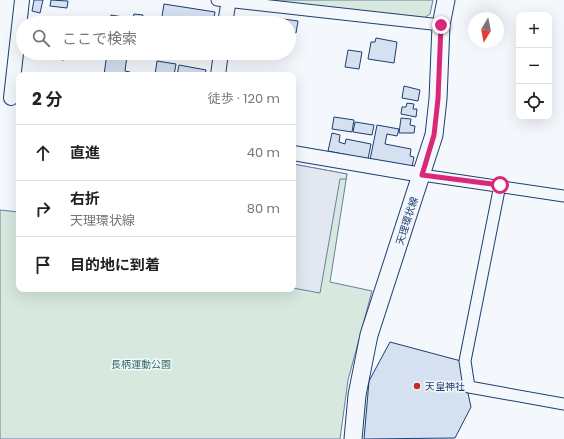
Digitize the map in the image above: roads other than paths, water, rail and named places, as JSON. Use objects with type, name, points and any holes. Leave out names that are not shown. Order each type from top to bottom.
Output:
[{"type":"main road","name":"天理環状線","points":[[353,439],[357,395],[369,335],[434,135],[438,99],[441,25],[446,0]]},
{"type":"street","points":[[20,16],[22,0]]},
{"type":"street","points":[[225,16],[225,0],[441,25]]},
{"type":"street","points":[[10,98],[16,49]]},
{"type":"street","points":[[218,72],[220,60]]},
{"type":"street","points":[[296,154],[422,175],[500,185],[564,196]]},
{"type":"street","points":[[500,185],[465,361],[469,387],[564,404]]},
{"type":"place","name":"天皇神社","points":[[417,386]]},
{"type":"park label","name":"長柄運動公園","points":[[141,364]]}]
